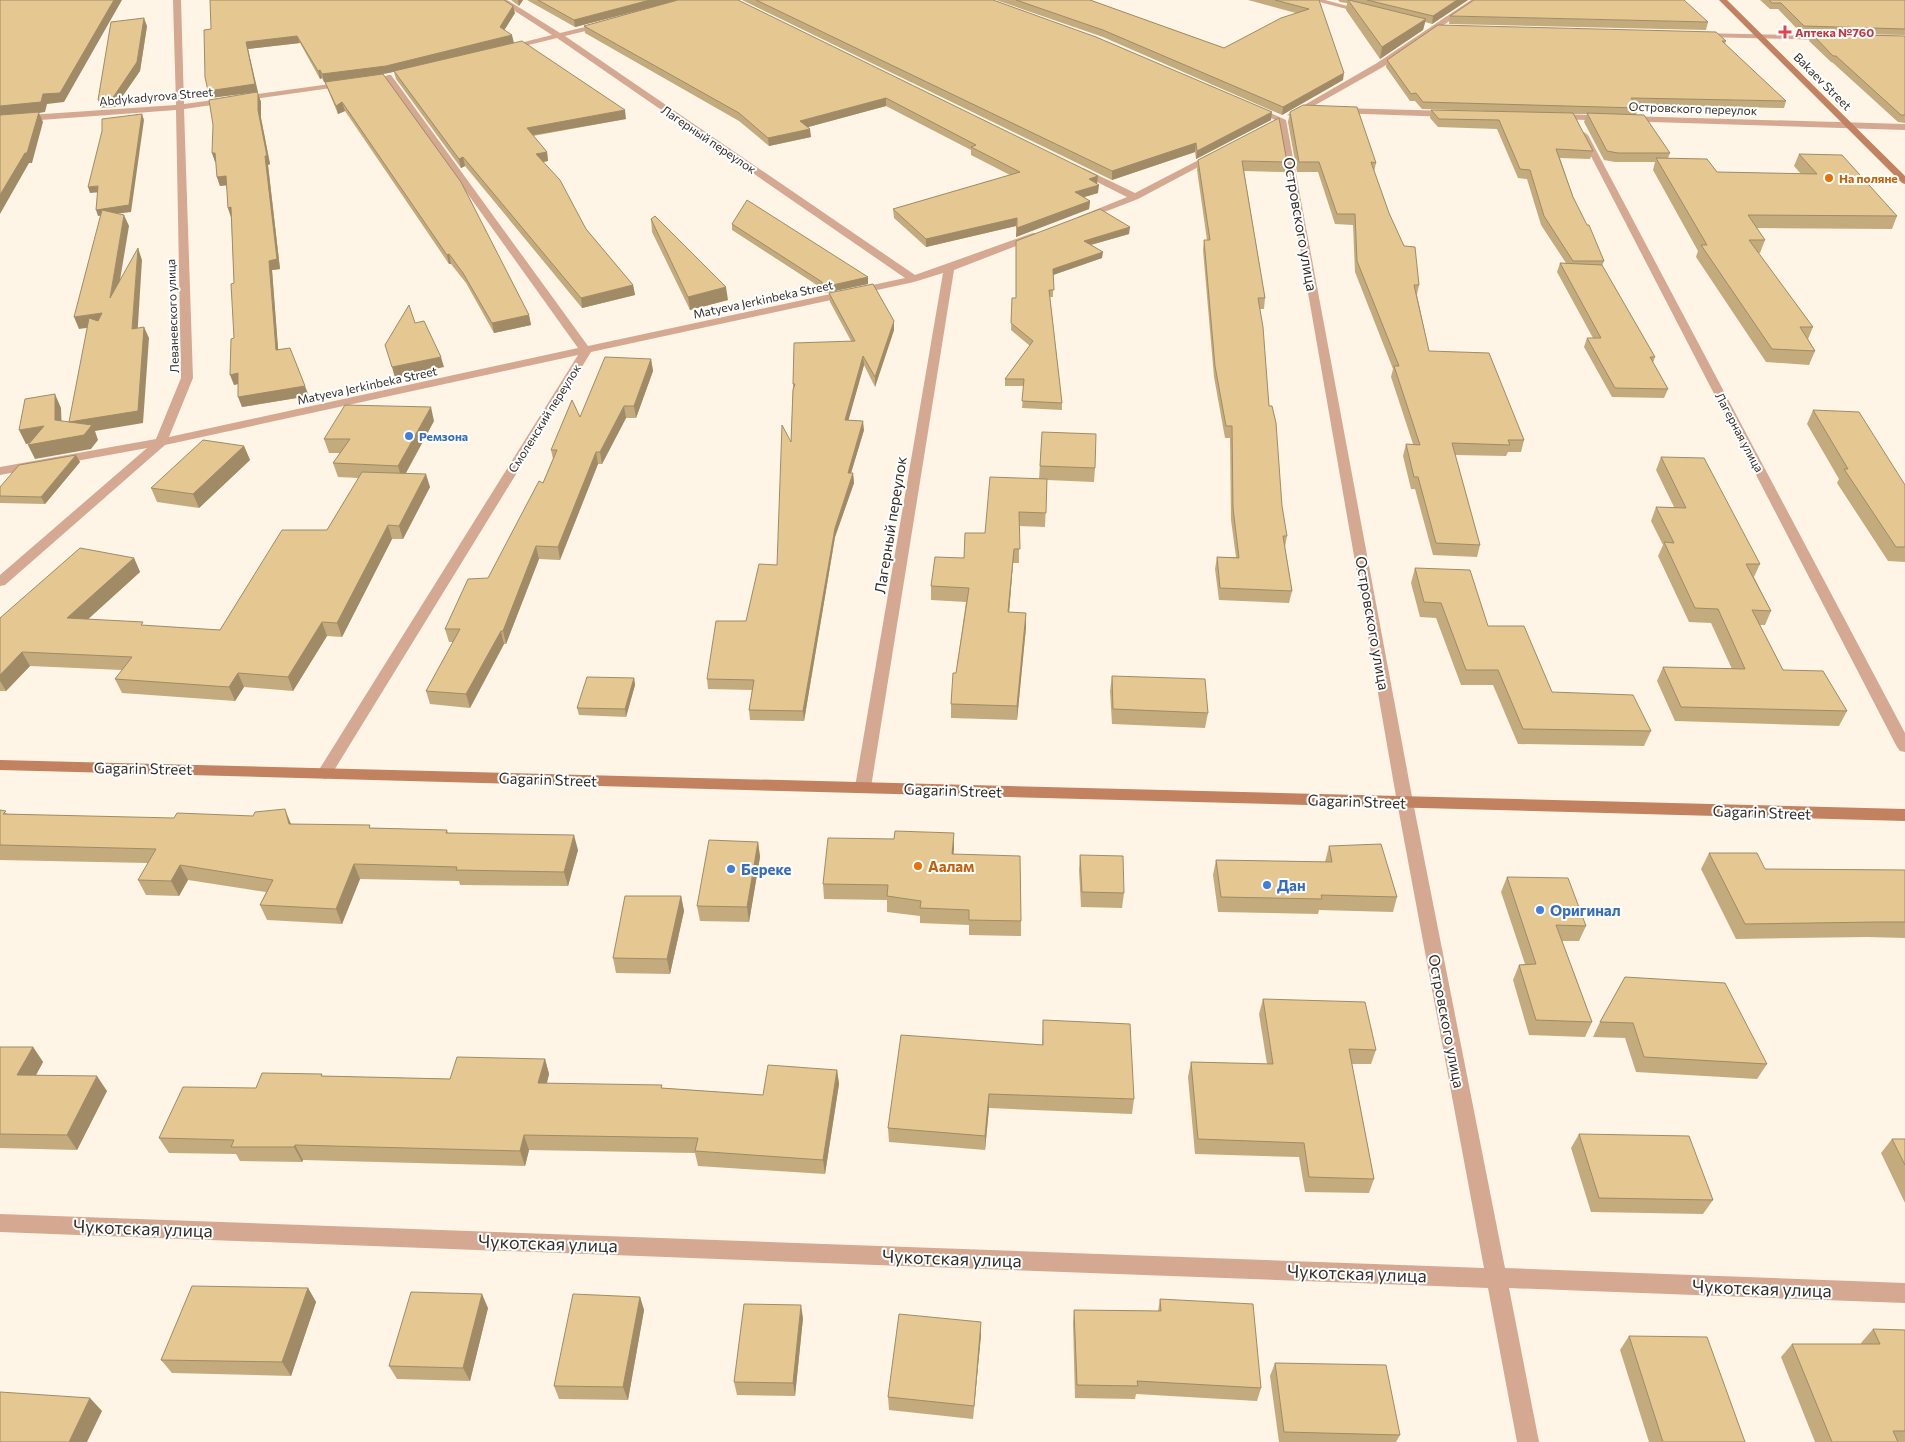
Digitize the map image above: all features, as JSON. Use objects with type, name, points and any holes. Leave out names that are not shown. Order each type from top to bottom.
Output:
[{"type":"main road","name":"Bakaev Street","points":[[1723,0],[1905,181]]},
{"type":"main road","name":"Gagarin Street","points":[[0,765],[325,772],[1905,815]]},
{"type":"street","name":"Леваневского улица","points":[[0,582],[161,442],[188,378],[177,0]]},
{"type":"street","name":"Лагерный переулок","points":[[502,0],[559,36],[914,279]]},
{"type":"street","points":[[1316,0],[1374,14]]},
{"type":"street","points":[[1246,104],[1278,122],[1380,65],[1428,27],[1476,0]]},
{"type":"street","points":[[502,50],[617,21]]},
{"type":"street","points":[[1428,27],[1452,29]]},
{"type":"street","points":[[1691,35],[1838,38]]},
{"type":"street","name":"Смоленский переулок","points":[[325,772],[586,351],[388,77]]},
{"type":"street","name":"Abdykadyrova Street","points":[[0,120],[180,107],[350,83]]},
{"type":"street","points":[[1300,110],[1319,110]]},
{"type":"street","points":[[1329,111],[1457,114]]},
{"type":"street","name":"Островского переулок","points":[[1545,117],[1905,126]]},
{"type":"street","name":"Лагерная улица","points":[[1574,118],[1905,747]]},
{"type":"street","name":"Островского улица","points":[[1278,122],[1405,802],[1528,1442]]},
{"type":"street","points":[[1070,222],[1135,197],[1230,147]]},
{"type":"street","points":[[1072,166],[1135,197]]},
{"type":"street","name":"Matyeva Jerkinbeka Street","points":[[0,470],[161,442],[914,279],[949,268],[1042,232]]},
{"type":"street","name":"Лагерный переулок","points":[[864,787],[949,268]]},
{"type":"street","name":"Чукотская улица","points":[[0,1223],[1905,1293]]},
{"type":"building","points":[[0,0],[114,0],[60,93],[43,94],[41,102],[0,106]]},
{"type":"building","points":[[210,0],[504,0],[513,6],[500,27],[512,35],[386,66],[322,74],[320,70],[318,71],[297,36],[246,42],[255,84],[208,91],[205,77],[204,30],[211,29]]},
{"type":"building","points":[[538,0],[650,0],[574,20]]},
{"type":"building","points":[[678,0],[738,0],[1098,176],[1089,179],[1099,185],[1075,192],[1090,201],[1017,228],[1017,218],[926,239],[893,209],[1020,172],[971,147],[976,145],[886,98],[800,121],[810,129],[768,138],[739,113],[584,26]]},
{"type":"building","points":[[756,0],[993,0],[1096,37],[1272,112],[1197,151],[1196,143],[1112,171]]},
{"type":"building","points":[[1016,0],[1090,0],[1224,48],[1281,18],[1309,9],[1275,0],[1319,0],[1344,73],[1283,107],[1103,30]]},
{"type":"building","points":[[1349,0],[1426,19],[1382,47]]},
{"type":"building","points":[[1367,0],[1457,0],[1433,16]]},
{"type":"building","points":[[1474,0],[1684,0],[1708,22],[1450,16]]},
{"type":"building","points":[[1769,0],[1905,0],[1905,29],[1804,26],[1781,3],[1772,3]]},
{"type":"building","points":[[144,18],[137,62],[112,99],[98,100],[111,22]]},
{"type":"building","points":[[1438,25],[1716,32],[1726,41],[1722,41],[1786,101],[1631,98],[1638,108],[1423,102],[1416,93],[1411,94],[1387,60]]},
{"type":"building","points":[[1812,34],[1905,36],[1905,115],[1901,115],[1836,56],[1833,56]]},
{"type":"building","points":[[522,41],[625,110],[527,128],[547,152],[536,154],[560,180],[586,229],[633,285],[581,298],[463,157],[459,159],[394,71]]},
{"type":"building","points":[[383,74],[461,182],[529,315],[492,323],[463,273],[449,254],[447,255],[342,102],[336,106],[325,82]]},
{"type":"building","points":[[257,92],[258,110],[267,156],[265,156],[277,259],[269,261],[276,350],[290,348],[305,386],[238,397],[238,373],[230,375],[231,339],[234,338],[231,284],[234,283],[231,207],[228,208],[226,176],[217,177],[215,153],[212,153],[213,125],[209,100]]},
{"type":"building","points":[[1303,105],[1357,107],[1376,163],[1371,162],[1389,213],[1404,246],[1415,247],[1419,285],[1414,285],[1429,351],[1489,353],[1524,440],[1508,440],[1510,445],[1452,443],[1480,545],[1436,543],[1418,477],[1414,477],[1406,444],[1420,445],[1394,366],[1399,366],[1357,261],[1355,214],[1337,214],[1319,162],[1299,162],[1290,112]]},
{"type":"building","points":[[1431,110],[1573,113],[1593,151],[1556,149],[1573,197],[1587,225],[1589,225],[1604,261],[1573,261],[1544,216],[1530,170],[1520,169],[1499,120],[1439,119]]},
{"type":"building","points":[[39,112],[27,153],[25,153],[0,195],[0,115]]},
{"type":"building","points":[[1587,113],[1644,115],[1670,153],[1618,153],[1607,151]]},
{"type":"building","points":[[142,114],[129,205],[96,210],[98,186],[88,187],[102,131],[102,119]]},
{"type":"building","points":[[1279,118],[1287,162],[1242,161],[1265,298],[1258,298],[1263,327],[1269,406],[1272,406],[1276,423],[1282,506],[1287,536],[1283,536],[1292,591],[1220,588],[1217,557],[1239,558],[1233,508],[1232,426],[1226,426],[1215,366],[1204,240],[1210,240],[1198,160]]},
{"type":"building","points":[[1799,154],[1842,155],[1897,216],[1748,215],[1765,240],[1749,240],[1813,327],[1800,327],[1815,351],[1772,349],[1701,245],[1707,245],[1656,158],[1707,159],[1717,172],[1817,174]]},
{"type":"building","points":[[747,200],[868,277],[824,287],[822,282],[732,224]]},
{"type":"building","points":[[1100,209],[1130,227],[1084,241],[1103,252],[1053,269],[1054,290],[1049,290],[1062,403],[1022,401],[1024,379],[1005,379],[1033,341],[1011,323],[1012,298],[1016,298],[1016,241]]},
{"type":"building","points":[[102,210],[124,215],[110,298],[138,248],[132,329],[144,327],[138,411],[69,422],[89,318],[98,321],[102,313],[74,317]]},
{"type":"building","points":[[655,216],[726,287],[688,297],[651,219]]},
{"type":"building","points":[[1560,263],[1602,265],[1655,357],[1650,357],[1668,389],[1615,388],[1587,338],[1601,338]]},
{"type":"building","points":[[873,284],[894,321],[875,377],[863,356],[845,420],[863,421],[848,473],[853,473],[835,528],[803,711],[749,710],[754,680],[707,679],[716,621],[746,621],[759,564],[777,565],[782,425],[791,442],[793,390],[795,384],[793,384],[794,343],[855,341],[829,293]]},
{"type":"building","points":[[409,305],[415,323],[424,321],[441,357],[392,367],[385,345]]},
{"type":"building","points":[[605,357],[651,359],[634,406],[624,406],[600,452],[596,452],[558,547],[536,546],[503,631],[501,631],[466,694],[426,691],[460,629],[445,629],[468,579],[488,578],[539,481],[543,483],[557,450],[551,450],[572,400],[580,417]]},
{"type":"building","points":[[55,394],[55,420],[92,425],[84,435],[28,445],[44,426],[19,430],[25,399]]},
{"type":"building","points":[[345,405],[431,407],[398,466],[333,463],[350,439],[324,439]]},
{"type":"building","points":[[1813,410],[1859,412],[1905,485],[1905,547],[1896,547],[1844,469],[1848,469]]},
{"type":"building","points":[[1042,432],[1096,434],[1095,468],[1040,466]]},
{"type":"building","points":[[203,440],[244,446],[193,494],[151,488]]},
{"type":"building","points":[[76,455],[41,497],[0,496],[0,487],[19,465]]},
{"type":"building","points":[[1661,457],[1704,458],[1760,564],[1746,564],[1771,611],[1752,610],[1783,670],[1823,671],[1847,711],[1681,707],[1663,667],[1745,669],[1718,609],[1695,608],[1664,542],[1674,543],[1656,507],[1686,508]]},
{"type":"building","points":[[362,472],[426,474],[399,526],[388,525],[337,623],[322,622],[288,677],[238,673],[229,687],[115,679],[132,657],[22,652],[0,675],[0,618],[80,548],[134,558],[67,618],[143,622],[141,625],[220,630],[282,530],[327,530]]},
{"type":"building","points":[[990,477],[1047,479],[1046,513],[1019,512],[1020,549],[1014,549],[1008,612],[1026,613],[1017,706],[951,704],[953,673],[956,673],[969,588],[931,586],[935,557],[964,558],[965,533],[985,533]]},
{"type":"building","points":[[1415,568],[1470,570],[1488,626],[1524,626],[1552,692],[1633,695],[1651,731],[1523,729],[1498,670],[1466,670],[1441,603],[1424,602]]},
{"type":"building","points":[[1112,676],[1205,679],[1208,713],[1113,709]]},
{"type":"building","points":[[587,677],[634,678],[625,709],[577,708]]},
{"type":"building","points":[[285,809],[289,824],[370,825],[369,828],[447,830],[446,833],[574,835],[564,872],[456,870],[457,867],[354,864],[336,909],[260,905],[273,880],[180,865],[171,881],[138,880],[156,849],[0,845],[0,810],[6,811],[3,814],[174,818],[177,813],[253,816],[255,812]]},
{"type":"building","points":[[895,831],[954,833],[952,854],[1020,856],[1021,921],[969,920],[969,910],[920,908],[921,901],[887,896],[888,885],[823,884],[828,838],[894,839]]},
{"type":"building","points":[[709,840],[758,842],[747,907],[697,906]]},
{"type":"building","points":[[1381,844],[1397,897],[1321,895],[1322,899],[1221,897],[1216,860],[1332,862],[1329,846]]},
{"type":"building","points":[[1709,853],[1757,853],[1765,869],[1905,870],[1905,922],[1745,924]]},
{"type":"building","points":[[1080,855],[1123,856],[1124,893],[1082,892]]},
{"type":"building","points":[[1507,877],[1568,878],[1586,926],[1556,925],[1592,1022],[1536,1020],[1519,965],[1536,964]]},
{"type":"building","points":[[625,896],[681,896],[667,959],[613,958]]},
{"type":"building","points":[[1625,977],[1725,983],[1767,1064],[1644,1057],[1633,1023],[1600,1022]]},
{"type":"building","points":[[1263,999],[1365,1002],[1376,1050],[1349,1049],[1374,1179],[1309,1177],[1304,1143],[1198,1139],[1191,1062],[1273,1064]]},
{"type":"building","points":[[1043,1020],[1130,1024],[1134,1099],[989,1094],[985,1136],[888,1128],[901,1035],[1043,1045]]},
{"type":"building","points":[[0,1047],[33,1047],[17,1075],[97,1076],[67,1135],[0,1134]]},
{"type":"building","points":[[457,1057],[545,1059],[538,1083],[662,1085],[661,1088],[763,1095],[768,1065],[837,1070],[823,1160],[695,1151],[698,1138],[524,1135],[520,1151],[295,1145],[294,1147],[231,1147],[234,1140],[159,1138],[183,1087],[256,1088],[262,1073],[450,1079]]},
{"type":"building","points":[[1579,1134],[1689,1136],[1713,1200],[1599,1198]]},
{"type":"building","points":[[1892,1139],[1905,1139],[1905,1165]]},
{"type":"building","points":[[192,1286],[308,1288],[282,1362],[161,1360]]},
{"type":"building","points":[[411,1292],[482,1294],[463,1368],[389,1366]]},
{"type":"building","points":[[573,1294],[640,1297],[623,1387],[554,1386]]},
{"type":"building","points":[[1160,1299],[1253,1304],[1261,1388],[1137,1381],[1138,1386],[1077,1385],[1074,1310],[1161,1311]]},
{"type":"building","points":[[744,1304],[801,1305],[793,1383],[734,1382]]},
{"type":"building","points":[[899,1314],[981,1322],[974,1406],[888,1397]]},
{"type":"building","points":[[1873,1329],[1905,1330],[1905,1431],[1893,1431],[1898,1442],[1832,1442],[1792,1344],[1880,1344]]},
{"type":"building","points":[[1629,1336],[1707,1337],[1745,1442],[1663,1442]]},
{"type":"building","points":[[1275,1363],[1386,1365],[1400,1435],[1284,1432]]},
{"type":"building","points":[[0,1392],[90,1398],[69,1442],[0,1442]]},
{"type":"place","name":"Аптека №760","points":[[1785,32]]},
{"type":"place","name":"На поляне","points":[[1829,178]]},
{"type":"place","name":"Ремзона","points":[[409,436]]},
{"type":"place","name":"Аалам","points":[[918,866]]},
{"type":"place","name":"Береке","points":[[731,869]]},
{"type":"place","name":"Дан","points":[[1267,885]]},
{"type":"place","name":"Оригинал","points":[[1540,910]]}]
